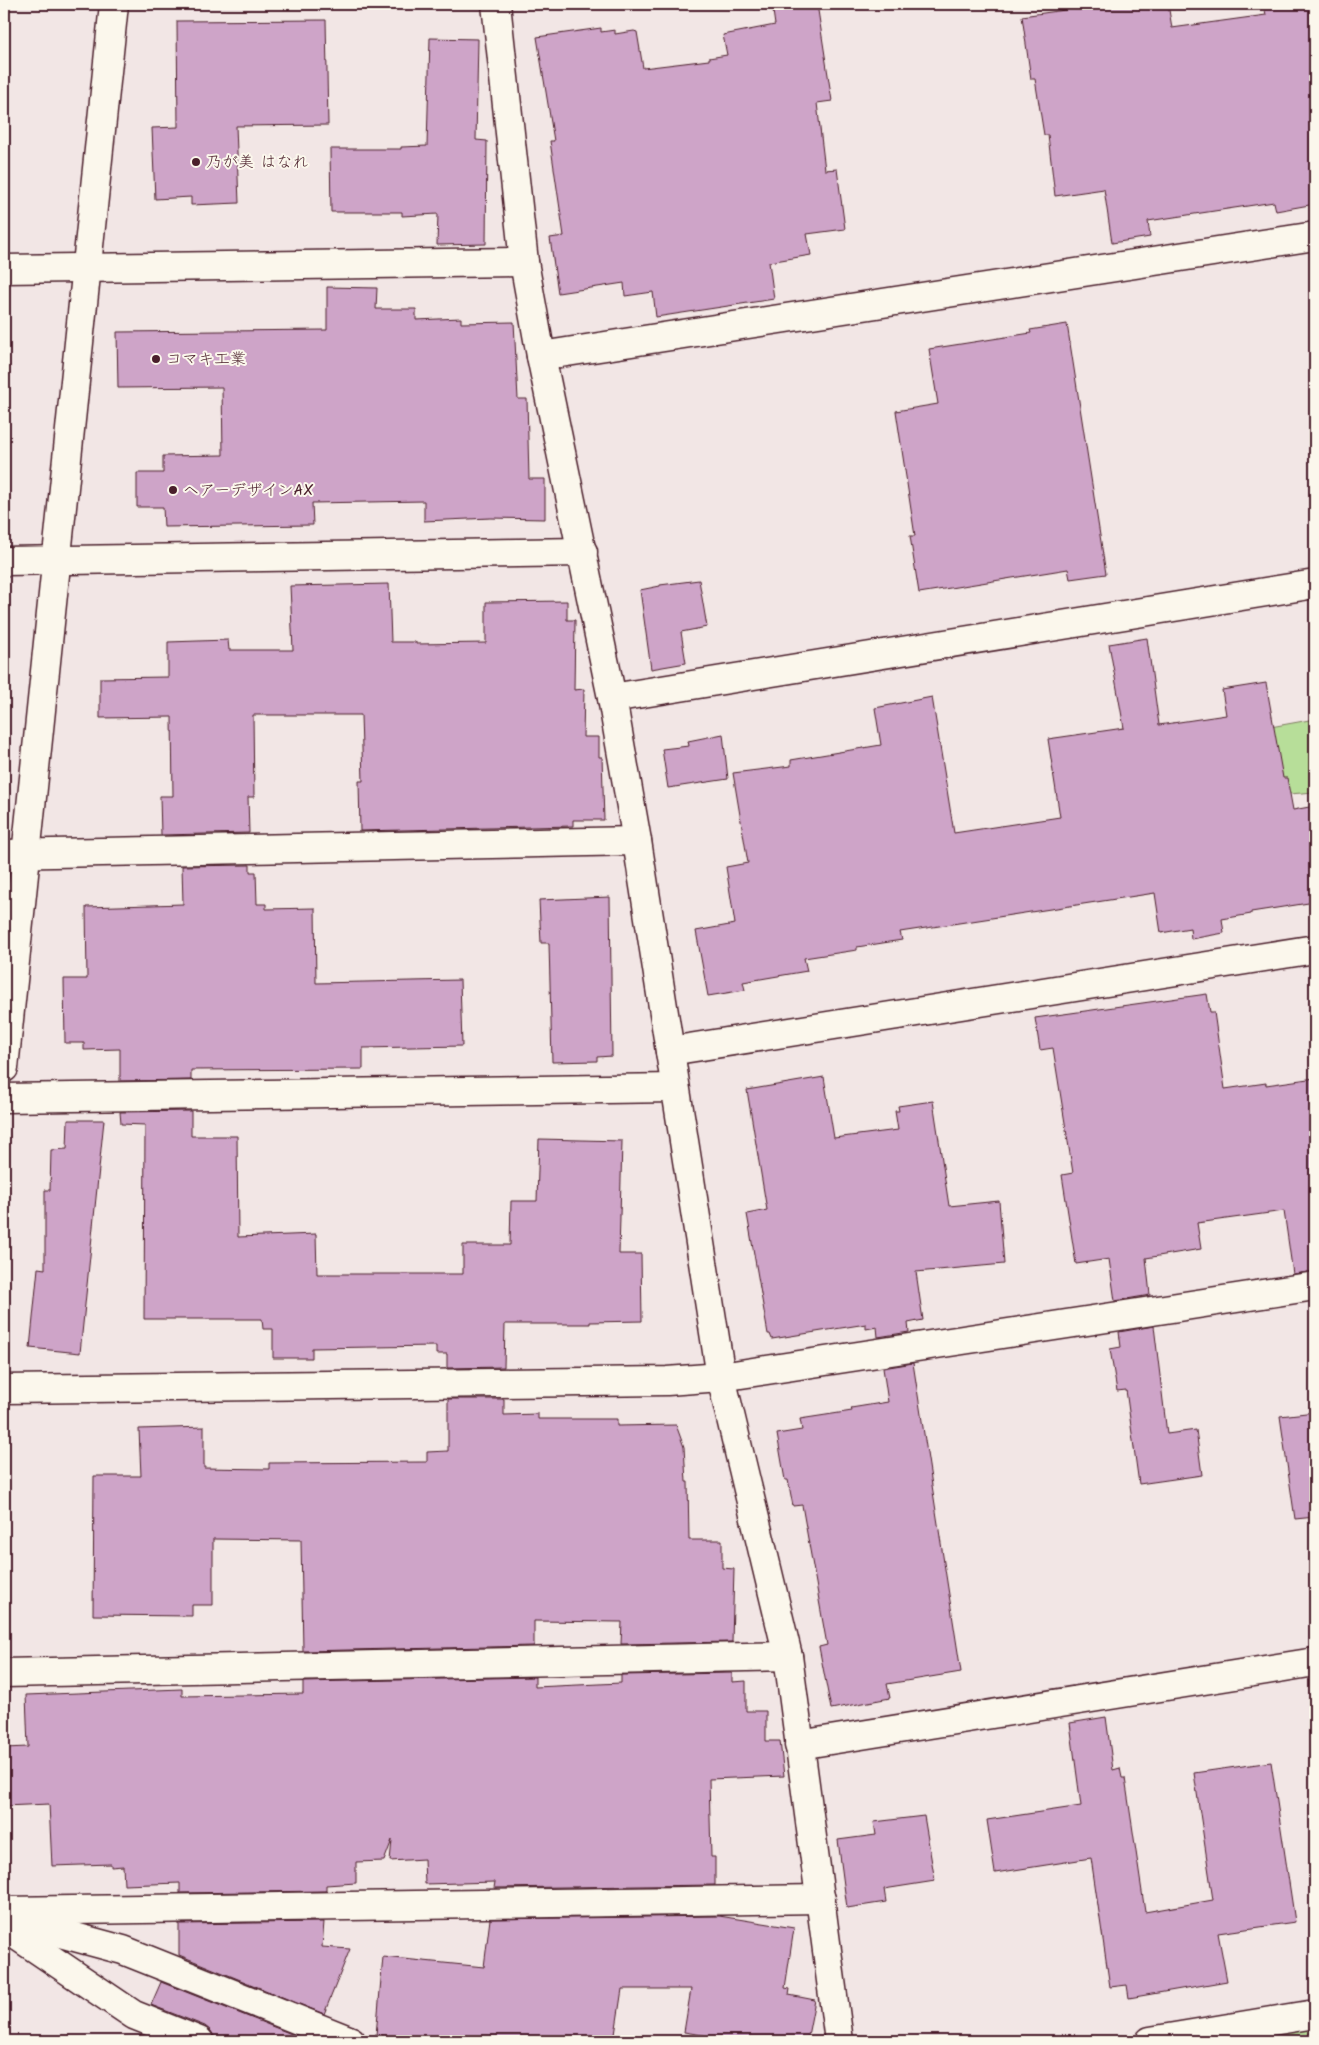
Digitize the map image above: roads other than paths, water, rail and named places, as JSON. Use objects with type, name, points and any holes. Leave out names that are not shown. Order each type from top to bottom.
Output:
[{"type":"street","points":[[4,1068],[15,853],[56,560],[114,4]]},
{"type":"street","points":[[496,4],[524,262],[541,356],[612,698],[637,842],[720,1377],[788,1656],[839,2041]]},
{"type":"street","points":[[541,356],[1315,236]]},
{"type":"street","points":[[4,269],[524,262]]},
{"type":"street","points":[[4,561],[583,552]]},
{"type":"street","points":[[612,698],[1315,584]]},
{"type":"street","points":[[15,853],[637,842]]},
{"type":"street","points":[[670,1051],[1315,949]]},
{"type":"street","points":[[4,1098],[675,1088]]},
{"type":"street","points":[[4,1389],[667,1381],[720,1377],[1315,1286]]},
{"type":"street","points":[[4,1673],[788,1656]]},
{"type":"street","points":[[799,1745],[1315,1662]]},
{"type":"street","points":[[4,1911],[820,1899]]},
{"type":"street","points":[[4,1918],[123,1950],[351,2041]]},
{"type":"street","points":[[4,1927],[134,2015],[199,2041]]},
{"type":"street","points":[[1150,2041],[1315,2014]]},
{"type":"place","name":"乃が美 はなれ","points":[[196,162]]},
{"type":"place","name":"コマキ工業","points":[[156,359]]},
{"type":"place","name":"ヘアーデザインAX","points":[[173,490]]}]
